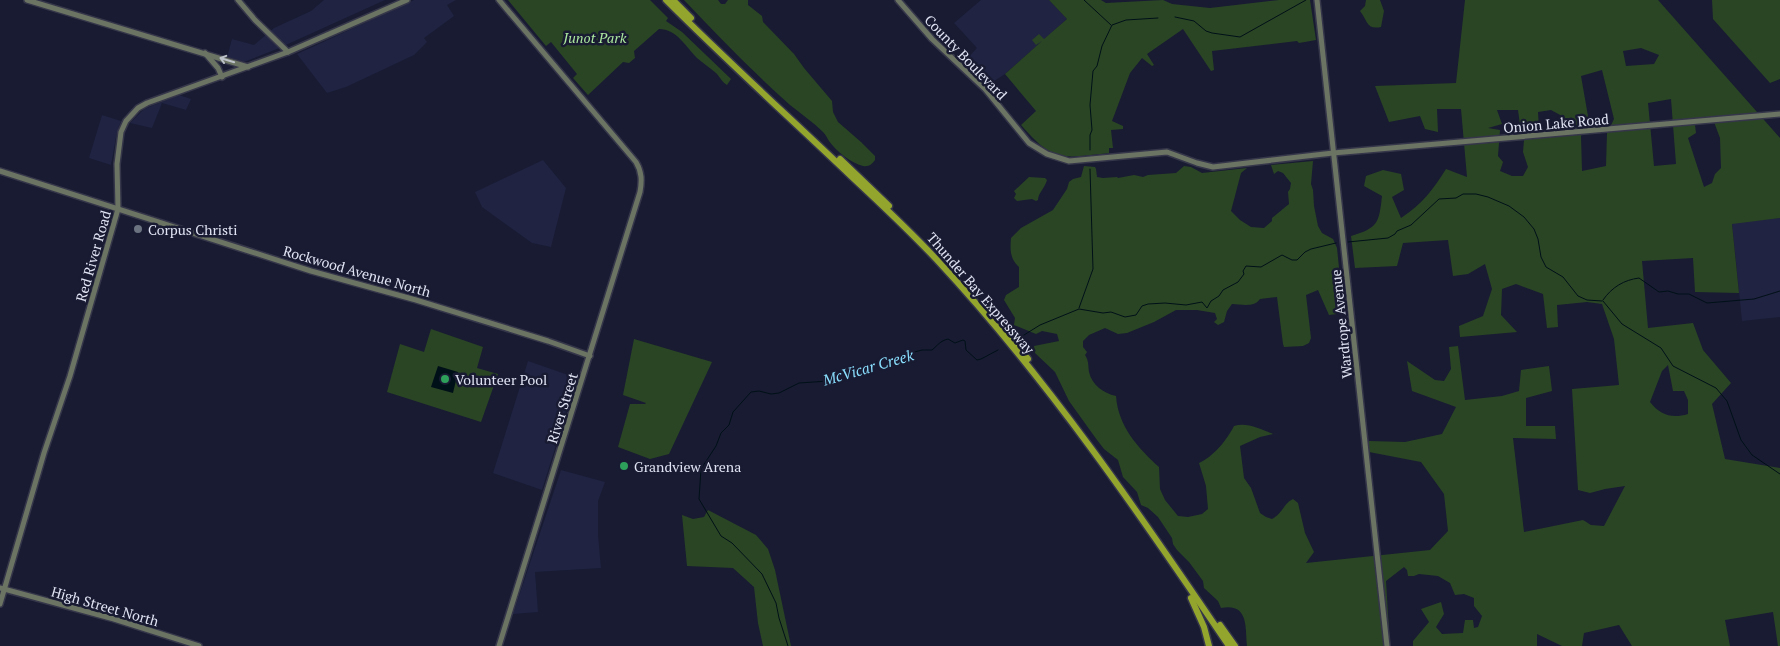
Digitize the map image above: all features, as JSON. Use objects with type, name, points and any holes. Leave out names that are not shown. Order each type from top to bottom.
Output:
[{"type":"highway","name":"Thunder Bay Expressway","points":[[666,0],[904,227],[957,282],[1043,383],[1229,646]]},
{"type":"highway","name":"Thunder Bay Expressway","points":[[672,0],[906,223],[986,308],[1046,380],[1235,646]]},
{"type":"highway","points":[[1176,569],[1200,614],[1209,646]]},
{"type":"main road","points":[[27,0],[249,67]]},
{"type":"main road","points":[[238,0],[255,20],[288,52]]},
{"type":"main road","name":"Red River Road","points":[[0,604],[2,588],[70,376],[118,209],[118,149],[126,121],[138,108],[147,103],[288,52],[407,0]]},
{"type":"main road","name":"River Street","points":[[499,646],[640,192],[641,175],[636,162],[500,0]]},
{"type":"main road","name":"County Boulevard","points":[[898,0],[932,40],[985,89],[1029,143],[1053,157],[1069,161],[1167,152],[1197,164],[1212,167],[1333,153]]},
{"type":"main road","name":"Wardrope Avenue","points":[[1317,0],[1387,646]]},
{"type":"main road","points":[[205,53],[218,68],[222,77]]},
{"type":"main road","name":"Onion Lake Road","points":[[1333,153],[1780,114]]},
{"type":"main road","name":"Rockwood Avenue North","points":[[0,171],[311,270],[548,341],[590,356]]},
{"type":"main road","name":"High Street North","points":[[2,588],[114,619],[199,646]]},
{"type":"shaded area","points":[[324,0],[385,0],[244,62],[227,57],[232,39],[254,45],[274,28],[311,11]]},
{"type":"shaded area","points":[[414,0],[456,0],[447,5],[454,16],[424,38],[427,42],[414,55],[346,87],[327,93],[297,54]]},
{"type":"shaded area","points":[[981,0],[1049,0],[1067,19],[1005,74],[988,85],[964,62],[977,48],[954,23]]},
{"type":"shaded area","points":[[179,95],[191,99],[186,110],[162,103],[152,128],[130,123],[144,109]]},
{"type":"shaded area","points":[[102,115],[121,121],[111,165],[89,158]]},
{"type":"shaded area","points":[[543,160],[566,188],[551,247],[532,243],[482,207],[475,192]]},
{"type":"shaded area","points":[[1780,218],[1780,317],[1742,321],[1732,223]]},
{"type":"shaded area","points":[[528,361],[577,378],[542,490],[493,473]]},
{"type":"shaded area","name":"Volunteer Pool","points":[[438,366],[458,372],[453,393],[431,387]]},
{"type":"shaded area","points":[[561,470],[605,482],[598,501],[598,535],[601,568],[535,572],[538,612],[513,614]]},
{"type":"green space","name":"Junot Park","points":[[508,0],[650,0],[668,18],[666,21],[682,32],[731,79],[727,85],[716,73],[697,58],[676,35],[659,29],[634,51],[635,58],[629,63],[623,62],[588,95],[573,78],[577,74],[551,42],[546,46]]},
{"type":"green space","points":[[684,0],[718,0],[721,4],[725,4],[728,0],[748,0],[748,5],[762,16],[763,22],[794,54],[832,101],[833,112],[838,122],[875,156],[875,160],[869,166],[863,166],[840,153],[823,132],[763,80]]},
{"type":"green space","points":[[1049,0],[1101,0],[1106,3],[1163,0],[1172,4],[1210,8],[1279,0],[1310,0],[1316,40],[1212,51],[1214,70],[1211,71],[1183,29],[1147,54],[1154,65],[1152,66],[1142,58],[1130,73],[1112,121],[1123,126],[1123,129],[1111,130],[1113,148],[1109,148],[1109,153],[1080,156],[1060,155],[1042,146],[1021,125],[1036,111],[1005,74],[1042,41],[1036,45],[1032,40],[1039,34],[1044,39],[1067,19]]},
{"type":"green space","points":[[1366,0],[1380,0],[1384,11],[1381,27],[1370,26],[1360,11],[1365,6]]},
{"type":"green space","points":[[1465,0],[1658,0],[1780,138],[1780,218],[1732,224],[1739,293],[1695,292],[1693,258],[1642,261],[1648,328],[1693,323],[1703,350],[1731,383],[1712,404],[1725,459],[1780,468],[1780,646],[1778,646],[1773,612],[1725,620],[1730,646],[1632,646],[1619,625],[1584,633],[1582,646],[1562,646],[1537,634],[1537,646],[1413,646],[1413,641],[1429,622],[1421,609],[1441,602],[1444,614],[1436,627],[1442,634],[1463,633],[1465,620],[1473,620],[1474,628],[1478,627],[1482,616],[1474,606],[1474,598],[1464,594],[1455,595],[1450,583],[1438,576],[1419,574],[1408,576],[1407,570],[1404,567],[1386,581],[1390,646],[1247,646],[1244,618],[1241,613],[1237,609],[1230,607],[1221,608],[1218,601],[1204,588],[1203,581],[1177,550],[1172,538],[1158,517],[1148,508],[1141,505],[1137,492],[1123,477],[1118,460],[1104,449],[1069,401],[1055,372],[1035,353],[1034,346],[1059,341],[1057,334],[1042,331],[1036,334],[1014,325],[1015,318],[1004,300],[1006,295],[1019,287],[1019,267],[1011,254],[1011,238],[1021,228],[1053,210],[1067,189],[1069,182],[1081,177],[1084,166],[1095,167],[1097,177],[1103,178],[1134,175],[1143,177],[1176,173],[1184,166],[1191,167],[1202,173],[1247,168],[1241,173],[1231,211],[1251,227],[1264,228],[1272,221],[1272,218],[1289,204],[1288,192],[1291,183],[1283,173],[1278,171],[1274,174],[1271,165],[1313,161],[1311,184],[1318,226],[1322,233],[1333,239],[1337,248],[1343,307],[1337,314],[1329,315],[1318,290],[1306,295],[1311,338],[1309,343],[1303,346],[1284,347],[1277,297],[1260,299],[1251,305],[1232,304],[1227,311],[1224,322],[1218,325],[1214,322],[1217,319],[1215,313],[1197,310],[1176,310],[1154,322],[1127,333],[1118,334],[1105,328],[1089,335],[1083,341],[1083,347],[1087,352],[1085,355],[1088,361],[1090,377],[1095,385],[1103,391],[1116,396],[1121,417],[1130,436],[1159,467],[1160,489],[1165,500],[1178,516],[1188,517],[1202,514],[1208,509],[1206,486],[1199,463],[1219,448],[1234,426],[1249,425],[1273,434],[1260,437],[1240,446],[1244,478],[1251,488],[1260,513],[1266,517],[1272,519],[1293,499],[1298,503],[1305,533],[1314,552],[1306,563],[1430,550],[1448,531],[1444,494],[1421,462],[1369,452],[1369,441],[1405,442],[1442,434],[1456,407],[1412,391],[1407,361],[1435,380],[1444,381],[1451,369],[1449,347],[1458,346],[1465,400],[1502,396],[1519,391],[1521,370],[1549,366],[1552,391],[1526,398],[1526,426],[1555,426],[1556,439],[1513,438],[1524,532],[1583,520],[1591,525],[1604,526],[1625,486],[1590,493],[1578,490],[1572,389],[1619,385],[1614,339],[1602,304],[1587,302],[1557,305],[1558,327],[1547,328],[1543,294],[1516,284],[1502,289],[1501,315],[1517,332],[1460,337],[1459,326],[1483,316],[1492,289],[1485,264],[1468,274],[1453,276],[1448,240],[1403,243],[1397,266],[1355,268],[1351,236],[1367,230],[1376,223],[1381,205],[1382,196],[1364,186],[1366,176],[1383,170],[1401,174],[1404,190],[1392,197],[1401,218],[1426,196],[1446,169],[1467,177],[1461,109],[1437,109],[1438,132],[1425,129],[1420,116],[1389,122],[1375,86],[1456,83]],"holes":[[[1641,48],[1659,55],[1654,64],[1626,66],[1623,51]],[[1602,70],[1614,119],[1607,133],[1606,166],[1582,171],[1581,136],[1589,122],[1581,76]],[[1671,99],[1676,164],[1654,166],[1648,103]],[[1497,110],[1518,110],[1520,125],[1506,130],[1506,134],[1519,132],[1524,140],[1523,152],[1528,167],[1523,176],[1512,176],[1500,171],[1503,162],[1498,156],[1500,130],[1488,128],[1502,124]],[[1551,110],[1562,116],[1553,128],[1539,129],[1538,112]],[[1714,122],[1720,138],[1721,168],[1715,174],[1712,183],[1704,187],[1688,138],[1696,133],[1695,125]],[[1668,365],[1673,391],[1684,391],[1688,400],[1688,414],[1667,415],[1650,402],[1662,371]]]},
{"type":"green space","points":[[1712,0],[1780,0],[1780,79],[1770,83],[1713,19]]},
{"type":"green space","points":[[1029,177],[1045,178],[1047,180],[1038,200],[1017,201],[1014,198],[1016,194],[1014,191]]},
{"type":"green space","points":[[431,329],[483,347],[477,368],[498,374],[481,422],[387,392],[400,344],[424,352]]},
{"type":"green space","points":[[634,339],[712,362],[669,454],[650,459],[618,447],[630,404],[646,403],[623,395]]},
{"type":"green space","points":[[708,510],[756,535],[768,549],[775,570],[791,646],[763,646],[754,587],[733,568],[687,566],[682,515],[693,519],[704,517]]},
{"type":"waterway","points":[[1084,0],[1111,25]]},
{"type":"waterway","points":[[1175,17],[1194,21],[1206,31],[1212,33],[1240,37],[1306,0]]},
{"type":"waterway","points":[[1090,150],[1092,130],[1090,105],[1093,71],[1097,66],[1102,46],[1112,25],[1126,20],[1158,18]]},
{"type":"waterway","points":[[1079,308],[1093,269],[1090,169]]},
{"type":"waterway","name":"McVicar Creek","points":[[1348,242],[1388,238],[1397,231],[1411,225],[1439,199],[1456,198],[1463,194],[1476,194],[1509,206],[1524,217],[1534,229],[1541,257],[1546,267],[1563,277],[1578,296],[1587,300],[1602,301]]},
{"type":"waterway","name":"McVicar Creek","points":[[1024,335],[1040,325],[1079,309],[1103,313],[1111,312],[1125,317],[1136,315],[1142,306],[1148,304],[1186,305],[1202,302],[1207,308],[1211,301],[1219,296],[1223,290],[1238,282],[1244,274],[1243,271],[1246,266],[1261,267],[1282,255],[1292,260],[1297,260],[1311,249],[1336,243]]},
{"type":"waterway","name":"McVicar Creek","points":[[1603,300],[1610,291],[1619,285],[1628,280],[1639,278],[1659,292],[1668,291],[1678,294],[1689,294],[1707,303],[1754,299],[1780,291]]},
{"type":"waterway","points":[[1603,301],[1622,324],[1661,348],[1673,366],[1716,388],[1727,401],[1741,440],[1752,455],[1780,474]]},
{"type":"waterway","name":"McVicar Creek","points":[[788,646],[776,603],[762,574],[732,543],[721,536],[699,499],[701,469],[716,446],[721,433],[729,425],[733,412],[751,392],[779,393],[799,383],[828,381],[873,363],[922,350],[932,350],[948,339],[955,343],[965,341],[966,350],[977,360],[998,350]]},
{"type":"place","name":"Corpus Christi","points":[[138,229]]},
{"type":"place","name":"Volunteer Pool","points":[[445,379]]},
{"type":"place","name":"Grandview Arena","points":[[624,466]]}]
